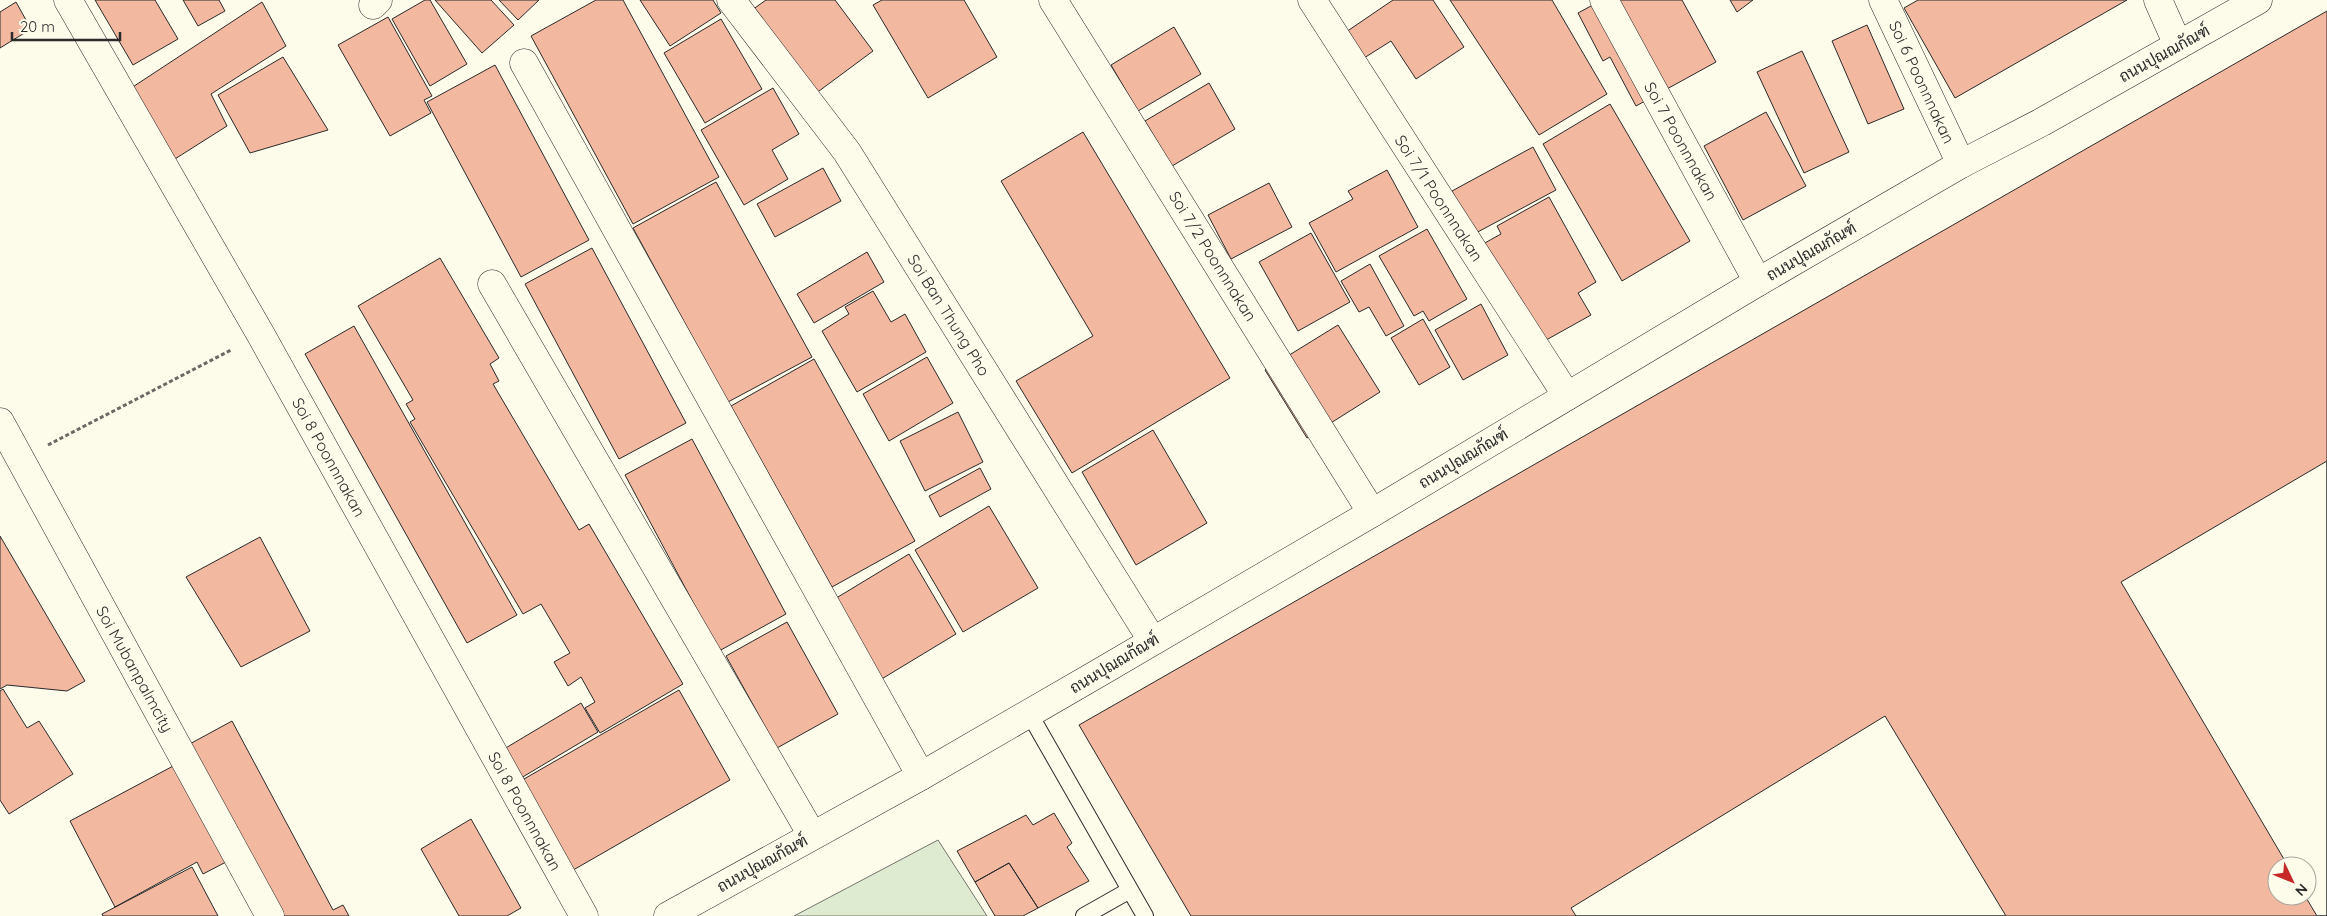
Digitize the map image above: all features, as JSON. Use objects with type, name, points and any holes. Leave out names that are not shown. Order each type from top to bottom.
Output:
[{"type":"street","name":"Soi 8 Poonnnakan","points":[[68,0],[261,335],[584,916]]},
{"type":"street","name":"Soi Ban Thung Pho","points":[[731,0],[847,152],[1152,640]]},
{"type":"street","name":"Soi 7/2 Poonnnakan","points":[[1053,0],[1372,513]]},
{"type":"street","name":"Soi 7/1 Poonnnakan","points":[[1312,0],[1567,396]]},
{"type":"street","name":"Soi 7 Poonnnakan","points":[[1604,0],[1758,282]]},
{"type":"street","name":"Soi 6 Poonnnakan","points":[[1884,0],[1961,164]]},
{"type":"street","points":[[2158,0],[2178,45]]},
{"type":"street","name":"ถนนปุณณกัณฑ์","points":[[668,916],[921,776],[1372,513],[1758,282],[1961,164],[2042,122],[2258,0]]},
{"type":"street","points":[[524,62],[921,776]]},
{"type":"street","points":[[492,284],[812,835]]},
{"type":"street","name":"Soi Mubanpalmcity","points":[[0,422],[270,916]]},
{"type":"lane","points":[[1029,713],[1145,916]]},
{"type":"lane","points":[[1084,916],[1130,890]]},
{"type":"path","points":[[21,460],[261,335]]},
{"type":"green space","points":[[938,840],[987,916],[794,916]]},
{"type":"building","points":[[95,0],[155,0],[178,39],[133,65]]},
{"type":"building","points":[[183,0],[219,0],[225,11],[198,26]]},
{"type":"building","points":[[425,0],[430,0],[467,64],[430,86],[392,19]]},
{"type":"building","points":[[435,0],[491,0],[514,25],[482,53]]},
{"type":"building","points":[[499,0],[539,0],[518,20]]},
{"type":"building","points":[[596,0],[623,0],[719,177],[633,224],[531,36]]},
{"type":"building","points":[[640,0],[713,0],[721,13],[670,46]]},
{"type":"building","points":[[766,0],[835,0],[873,51],[815,94],[752,10]]},
{"type":"building","points":[[882,0],[964,0],[997,57],[928,98],[873,5]]},
{"type":"building","points":[[1393,0],[1433,0],[1464,47],[1416,79],[1391,41],[1364,58],[1346,32]]},
{"type":"building","points":[[1450,0],[1552,0],[1607,94],[1539,135]]},
{"type":"building","points":[[1602,0],[1682,0],[1716,62],[1636,106],[1610,57],[1603,61],[1578,13]]},
{"type":"building","points":[[1730,0],[1753,0],[1737,12]]},
{"type":"building","points":[[1918,0],[2127,0],[1955,98],[1904,8]]},
{"type":"building","points":[[16,2],[31,29],[0,48],[0,12]]},
{"type":"building","points":[[262,2],[286,46],[211,94],[227,126],[167,164],[119,96]]},
{"type":"building","points":[[2327,11],[2327,916],[1191,916],[1079,725]]},
{"type":"building","points":[[388,17],[432,96],[424,100],[431,113],[390,136],[338,45]]},
{"type":"building","points":[[721,19],[762,89],[705,123],[664,53]]},
{"type":"building","points":[[1867,25],[1904,109],[1868,124],[1832,41]]},
{"type":"building","points":[[1174,27],[1201,74],[1138,111],[1111,65]]},
{"type":"building","points":[[1802,51],[1849,152],[1804,173],[1757,72]]},
{"type":"building","points":[[283,57],[328,130],[250,153],[218,95]]},
{"type":"building","points":[[495,65],[589,240],[521,277],[427,102]]},
{"type":"building","points":[[1209,83],[1235,129],[1172,166],[1145,121]]},
{"type":"building","points":[[773,88],[799,134],[772,150],[788,179],[744,205],[701,130]]},
{"type":"building","points":[[1610,104],[1690,241],[1622,281],[1543,144]]},
{"type":"building","points":[[1766,112],[1806,186],[1743,220],[1704,146]]},
{"type":"building","points":[[1083,132],[1230,378],[1072,473],[1016,381],[1093,336],[1001,181]]},
{"type":"building","points":[[1533,147],[1556,190],[1474,234],[1452,191]]},
{"type":"building","points":[[823,168],[841,201],[775,237],[757,204]]},
{"type":"building","points":[[1387,170],[1418,227],[1336,272],[1309,223],[1353,199],[1348,191]]},
{"type":"building","points":[[716,182],[812,357],[728,402],[633,228]]},
{"type":"building","points":[[1269,183],[1292,227],[1231,259],[1208,215]]},
{"type":"building","points":[[1549,197],[1596,282],[1578,293],[1591,315],[1539,344],[1483,244],[1501,234],[1497,226]]},
{"type":"building","points":[[1427,229],[1467,299],[1429,321],[1423,311],[1414,316],[1379,256]]},
{"type":"building","points":[[1311,233],[1350,302],[1298,331],[1259,262]]},
{"type":"building","points":[[592,248],[686,423],[619,459],[525,284]]},
{"type":"building","points":[[867,252],[884,282],[814,323],[797,294]]},
{"type":"building","points":[[440,258],[499,358],[490,364],[499,381],[493,384],[579,530],[589,524],[683,684],[600,733],[585,708],[595,702],[581,677],[568,686],[554,662],[570,653],[541,604],[523,614],[410,422],[415,419],[406,404],[413,400],[358,306]]},
{"type":"building","points":[[1370,264],[1404,326],[1386,336],[1369,307],[1359,312],[1341,281]]},
{"type":"building","points":[[873,291],[891,322],[905,314],[926,352],[857,392],[822,331],[849,314],[845,307]]},
{"type":"building","points":[[1481,304],[1508,355],[1463,380],[1435,330]]},
{"type":"building","points":[[1423,319],[1450,367],[1419,385],[1391,338]]},
{"type":"building","points":[[1338,325],[1380,392],[1307,438],[1265,370]]},
{"type":"building","points":[[354,326],[517,615],[467,643],[305,354]]},
{"type":"building","points":[[927,357],[953,403],[889,441],[863,394]]},
{"type":"building","points":[[814,359],[915,541],[832,587],[731,406]]},
{"type":"building","points":[[958,412],[983,462],[925,491],[900,441]]},
{"type":"building","points":[[1153,430],[1207,523],[1136,565],[1082,472]]},
{"type":"building","points":[[692,439],[786,614],[719,651],[625,475]]},
{"type":"building","points":[[2327,461],[2327,916],[2317,916],[2311,906],[2317,906],[2317,856],[2282,856],[2121,582]]},
{"type":"building","points":[[980,468],[991,489],[940,517],[929,496]]},
{"type":"building","points":[[989,506],[1038,588],[963,632],[915,550]]},
{"type":"building","points":[[0,536],[85,681],[67,691],[7,685],[0,689]]},
{"type":"building","points":[[260,537],[310,631],[241,667],[186,577]]},
{"type":"building","points":[[909,554],[956,634],[880,680],[833,600]]},
{"type":"building","points":[[787,622],[838,714],[777,748],[726,656]]},
{"type":"building","points":[[3,689],[27,728],[39,721],[73,774],[9,814],[0,800],[0,691]]},
{"type":"building","points":[[679,690],[730,780],[568,873],[517,783]]},
{"type":"building","points":[[581,703],[598,732],[521,778],[504,749]]},
{"type":"building","points":[[1885,716],[2006,916],[1576,916],[1571,908]]},
{"type":"building","points":[[232,721],[333,910],[343,905],[349,916],[262,916],[175,752]]},
{"type":"building","points":[[175,765],[226,862],[203,874],[197,862],[115,907],[70,821]]},
{"type":"building","points":[[1054,813],[1072,843],[1067,847],[1089,881],[1038,908],[1009,863],[975,882],[957,851],[1026,815],[1033,825]]},
{"type":"building","points":[[471,819],[521,908],[507,916],[459,916],[421,849]]},
{"type":"building","points":[[1009,863],[1038,908],[1023,916],[995,916],[975,882]]},
{"type":"building","points":[[192,867],[218,916],[103,916],[102,914]]}]
